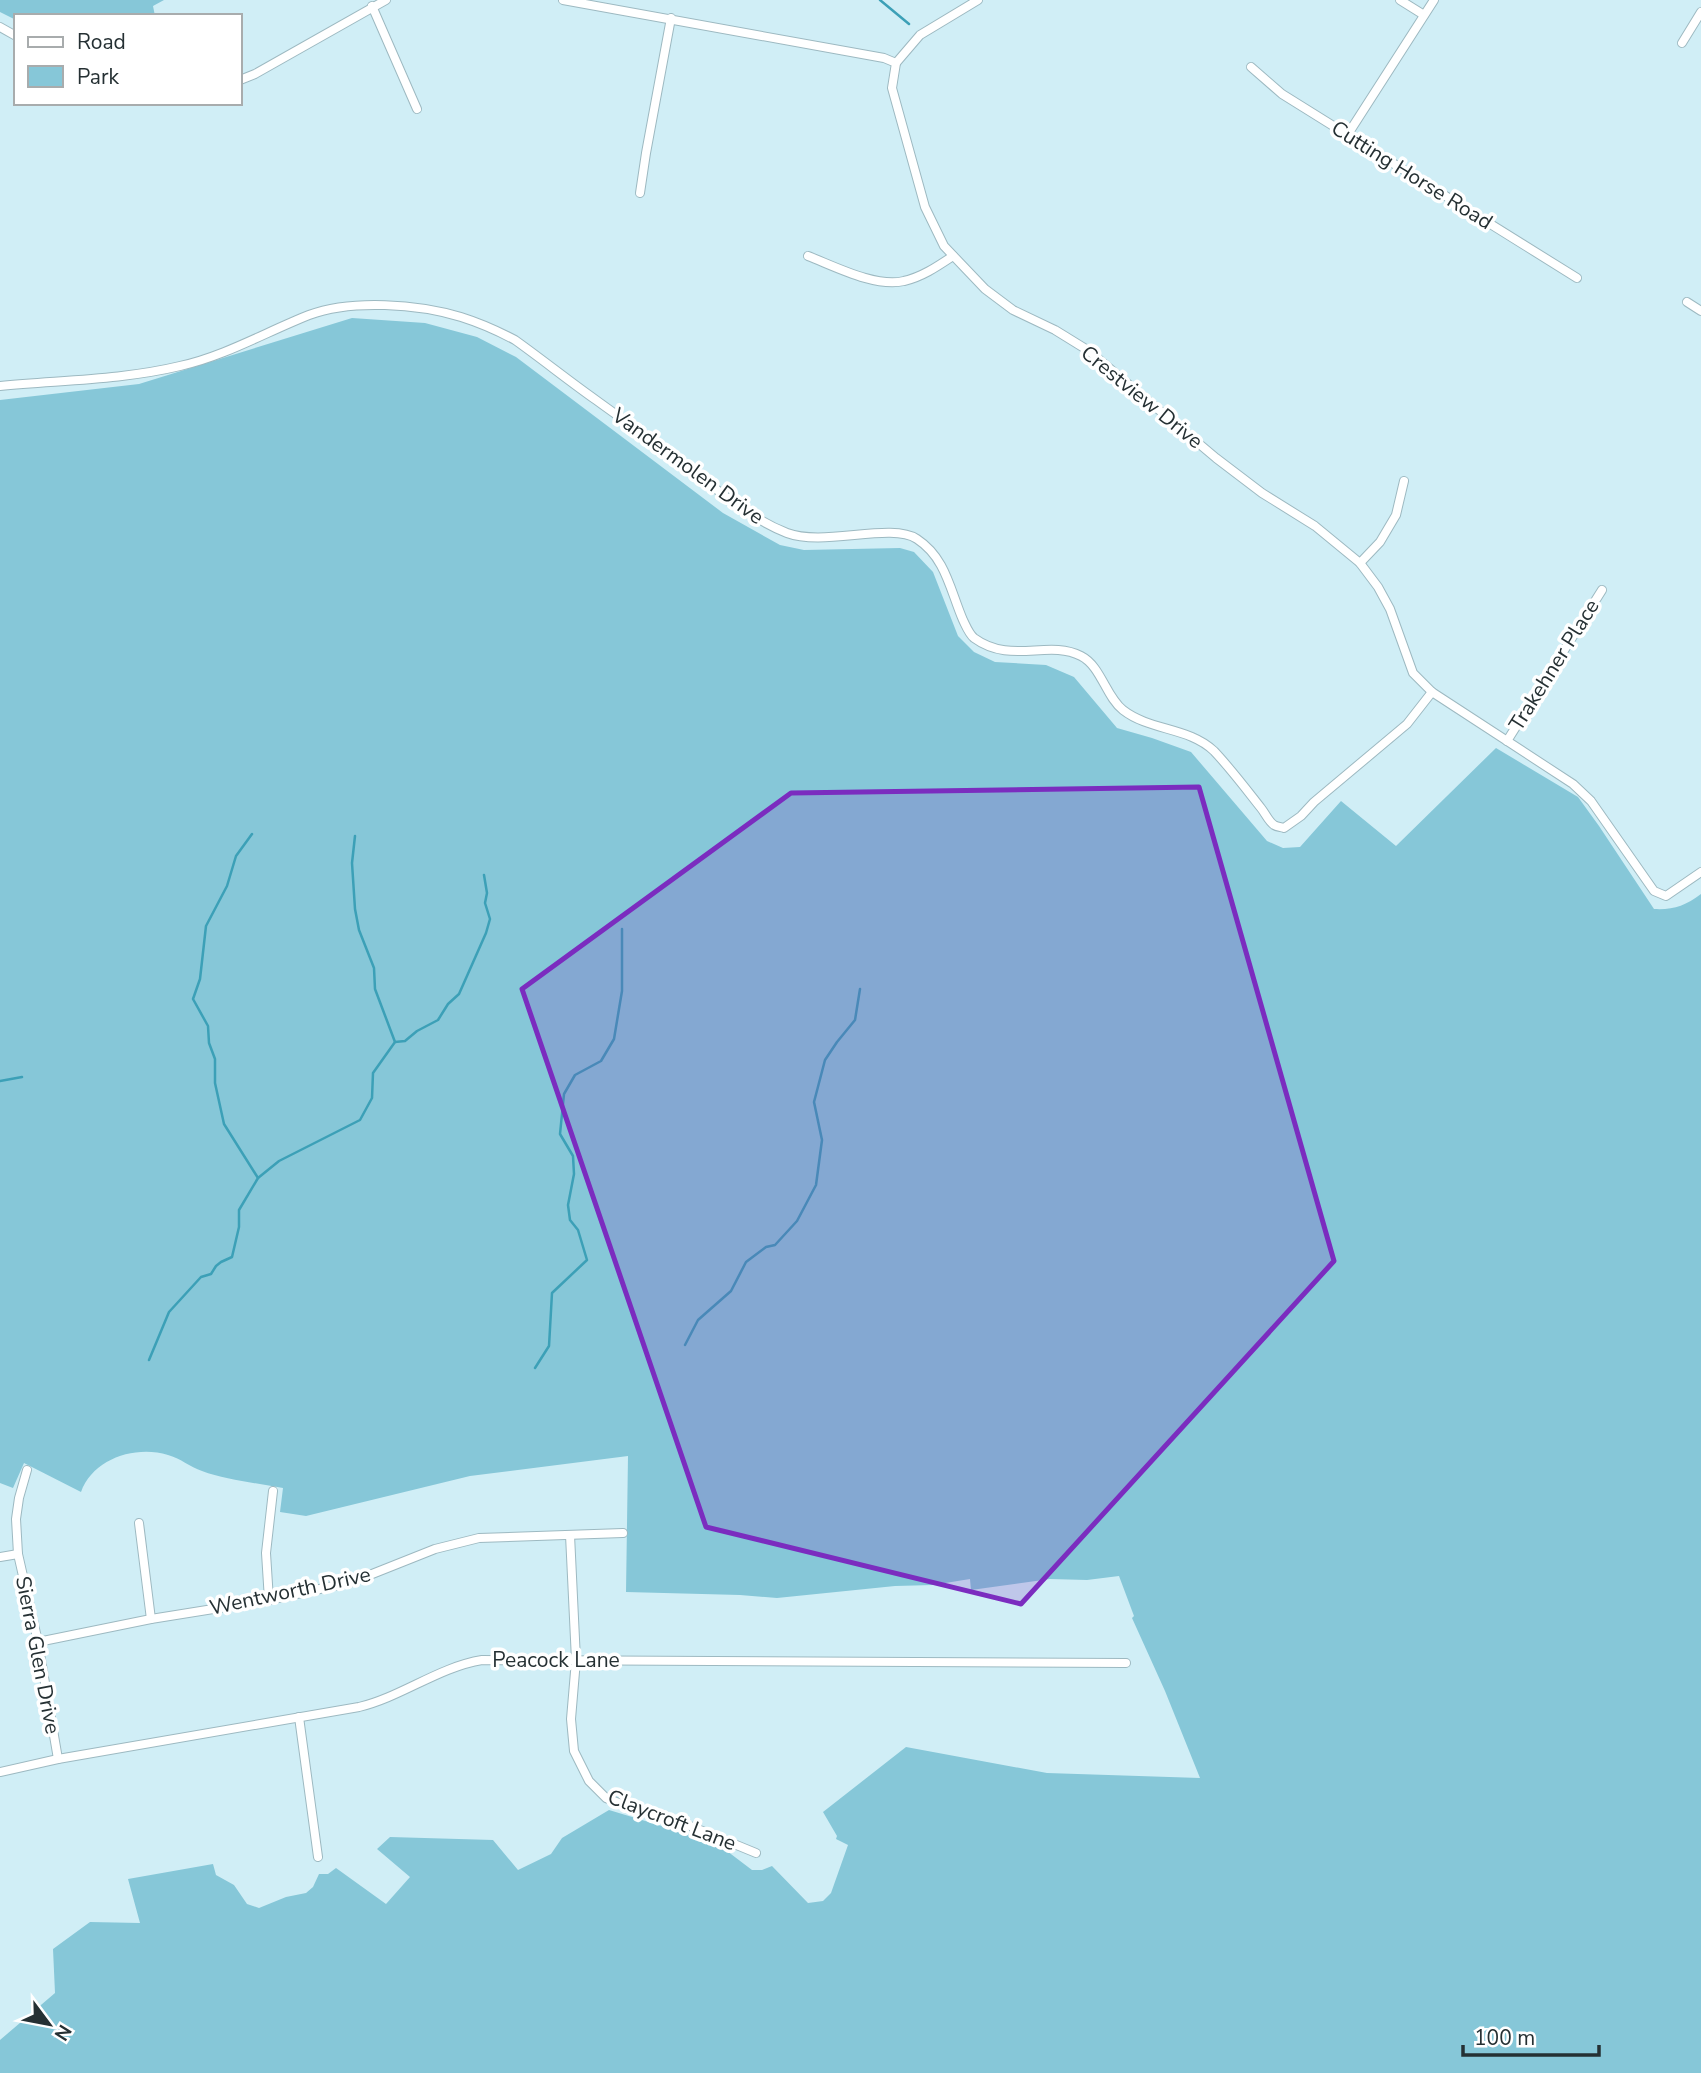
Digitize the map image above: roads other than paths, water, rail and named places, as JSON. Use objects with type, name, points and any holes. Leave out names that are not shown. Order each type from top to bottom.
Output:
[{"type":"street","points":[[242,79],[386,0]]},
{"type":"street","points":[[563,0],[593,3],[884,58],[896,63],[920,35],[978,0]]},
{"type":"street","points":[[1400,0],[1424,15]]},
{"type":"street","points":[[1348,134],[1434,0]]},
{"type":"street","points":[[372,6],[417,109]]},
{"type":"street","points":[[1682,43],[1701,12]]},
{"type":"street","points":[[640,193],[671,18]]},
{"type":"street","name":"Crestview Drive","points":[[896,63],[892,88],[925,207],[944,246],[985,289],[1013,310],[1055,330],[1089,351],[1216,458],[1262,493],[1315,526],[1360,564],[1378,587],[1390,610],[1413,673],[1432,692],[1573,784],[1591,801],[1654,891],[1666,896],[1701,872]]},
{"type":"street","name":"Cutting Horse Road","points":[[1251,67],[1282,94],[1577,278]]},
{"type":"street","points":[[808,256],[874,281],[902,282],[927,272],[953,256]]},
{"type":"street","points":[[1686,302],[1701,311]]},
{"type":"street","name":"Vandermolen Drive","points":[[0,386],[139,374],[181,366],[219,354],[312,314],[348,306],[386,305],[460,316],[515,340],[721,493],[772,526],[790,534],[809,537],[909,534],[932,550],[940,561],[972,636],[1006,651],[1053,649],[1084,657],[1121,709],[1142,721],[1201,741],[1212,750],[1234,773],[1273,825],[1284,828],[1301,816],[1406,724],[1432,692]]},
{"type":"street","points":[[1360,564],[1380,542],[1396,515],[1404,481]]},
{"type":"street","name":"Trakehner Place","points":[[1507,741],[1602,590]]},
{"type":"street","name":"Sierra Glen Drive","points":[[27,1470],[16,1519],[18,1553],[38,1642],[58,1759]]},
{"type":"street","points":[[269,1600],[266,1553],[273,1491]]},
{"type":"street","points":[[139,1523],[150,1619]]},
{"type":"street","name":"Wentworth Drive","points":[[38,1642],[150,1619],[269,1600],[352,1582],[435,1549],[479,1538],[623,1533]]},
{"type":"street","name":"Claycroft Lane","points":[[570,1535],[576,1660],[572,1719],[574,1751],[589,1781],[606,1798],[683,1823],[756,1853]]},
{"type":"street","points":[[0,1557],[18,1553]]},
{"type":"street","name":"Peacock Lane","points":[[0,1772],[58,1759],[380,1701],[474,1661],[1126,1663]]},
{"type":"street","points":[[299,1717],[318,1857]]},
{"type":"waterway","points":[[880,0],[909,24]]},
{"type":"waterway","points":[[149,1360],[169,1312],[201,1277],[211,1274],[216,1266],[232,1257],[239,1227],[239,1210],[258,1178],[224,1124],[215,1083],[215,1059],[209,1043],[208,1026],[193,999],[200,979],[206,926],[227,886],[236,856],[252,834]]},
{"type":"waterway","points":[[355,836],[352,863],[359,930],[374,968],[375,989],[395,1042]]},
{"type":"waterway","points":[[258,1178],[279,1161],[360,1120],[372,1098],[373,1073],[395,1042],[405,1041],[438,1020],[448,1004],[459,994],[490,919],[485,903],[487,893],[484,875]]},
{"type":"waterway","points":[[535,1368],[549,1346],[552,1293],[587,1260],[578,1230],[570,1220],[568,1205],[574,1174],[573,1156],[560,1134],[564,1094],[575,1075],[601,1061],[614,1039],[622,991],[622,929]]},
{"type":"waterway","points":[[685,1345],[698,1320],[731,1291],[746,1262],[766,1247],[775,1245],[797,1221],[816,1185],[822,1140],[814,1102],[825,1060],[855,1020],[860,989]]},
{"type":"waterway","points":[[0,1081],[22,1077]]}]
